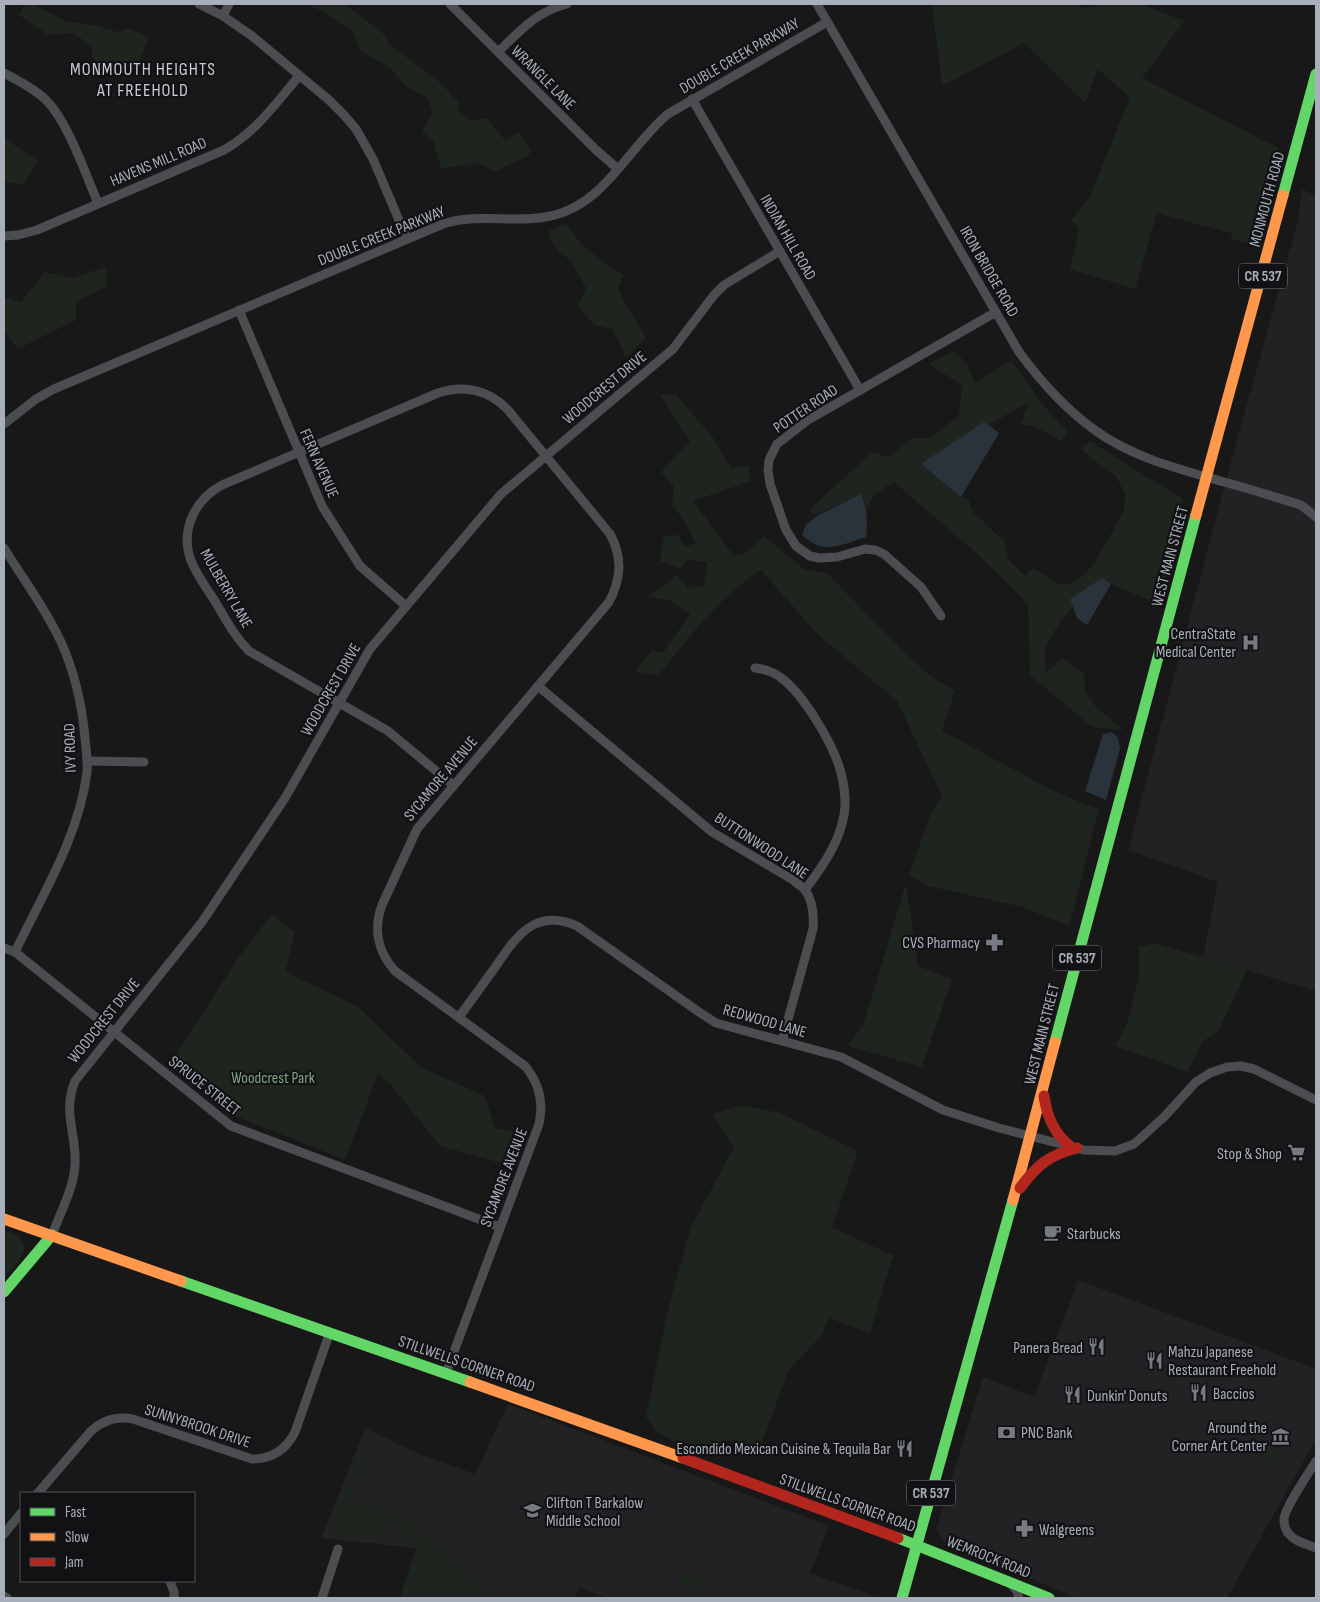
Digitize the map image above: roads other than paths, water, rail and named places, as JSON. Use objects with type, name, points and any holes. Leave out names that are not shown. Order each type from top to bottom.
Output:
[{"type":"main road","name":"MONMOUTH ROAD","points":[[1208,478],[1316,74]]},
{"type":"main road","name":"WEST MAIN STREET","points":[[902,1598],[1031,1136],[1099,876],[1208,478]]},
{"type":"main road","points":[[1044,1088],[1046,1108],[1050,1121],[1059,1137],[1074,1147]]},
{"type":"main road","points":[[1015,1194],[1036,1166],[1074,1147]]},
{"type":"main road","name":"STILLWELLS CORNER ROAD","points":[[4,1219],[607,1430],[917,1545]]},
{"type":"main road","points":[[22,1225],[33,1242],[30,1260]]},
{"type":"main road","points":[[4,1292],[52,1235]]},
{"type":"main road","name":"WEMROCK ROAD","points":[[917,1545],[1049,1598]]},
{"type":"street","points":[[199,4],[223,16],[252,36],[329,100],[356,130],[373,159],[407,239]]},
{"type":"street","points":[[223,16],[229,4]]},
{"type":"street","name":"WRANGLE LANE","points":[[450,4],[595,149],[618,169]]},
{"type":"street","points":[[498,52],[533,19],[548,10],[567,4]]},
{"type":"street","name":"IRON BRIDGE ROAD","points":[[817,4],[1019,352],[1068,410],[1096,431],[1138,455],[1301,505],[1316,516]]},
{"type":"street","name":"DOUBLE CREEK PARKWAY","points":[[4,424],[36,399],[54,389],[443,224],[462,219],[483,217],[532,219],[559,214],[574,207],[592,196],[660,120],[668,114],[827,22]]},
{"type":"street","points":[[4,72],[38,92],[56,111],[98,203]]},
{"type":"street","name":"HAVENS MILL ROAD","points":[[4,236],[32,231],[237,143],[256,127],[299,76]]},
{"type":"street","name":"INDIAN HILL ROAD","points":[[692,99],[860,390]]},
{"type":"street","name":"WOODCREST DRIVE","points":[[52,1235],[74,1172],[75,1156],[69,1112],[72,1088],[79,1074],[202,922],[285,798],[370,648],[501,494],[673,349],[714,295],[724,285],[780,251]]},
{"type":"street","name":"FERN AVENUE","points":[[239,310],[322,506],[356,560],[366,572],[406,606]]},
{"type":"street","name":"POTTER ROAD","points":[[941,616],[922,587],[884,554],[875,550],[864,549],[837,557],[819,558],[810,556],[796,546],[786,530],[768,478],[769,465],[772,452],[782,440],[808,420],[996,312]]},
{"type":"street","name":"MULBERRY LANE","points":[[453,785],[388,731],[249,651],[238,638],[195,569],[188,549],[187,533],[190,519],[197,506],[210,492],[222,485],[438,393],[457,389],[472,390]]},
{"type":"street","name":"SYCAMORE AVENUE","points":[[446,1373],[539,1124],[541,1099],[535,1080],[525,1066],[395,971],[387,962],[380,948],[377,926],[382,905],[414,834],[453,785],[608,602],[615,590],[620,569],[618,551],[610,534],[502,405],[491,396],[472,390]]},
{"type":"street","name":"IVY ROAD","points":[[4,548],[50,621],[70,664],[83,711],[87,762],[87,772],[76,821],[15,952]]},
{"type":"street","points":[[755,668],[768,670],[780,676],[799,697],[832,748],[842,777],[845,792],[844,808],[838,838],[826,861],[805,890]]},
{"type":"street","name":"BUTTONWOOD LANE","points":[[538,686],[712,832],[793,880],[805,890],[811,904],[814,919],[813,929],[782,1041]]},
{"type":"street","points":[[87,762],[144,762]]},
{"type":"street","name":"REDWOOD LANE","points":[[459,1017],[520,934],[539,922],[556,920],[577,926],[708,1019],[725,1026],[841,1056],[943,1110],[1074,1147],[1105,1152],[1134,1144],[1164,1117],[1196,1082],[1210,1072],[1227,1067],[1241,1066],[1254,1069],[1316,1100]]},
{"type":"street","name":"SPRUCE STREET","points":[[4,948],[15,952],[231,1126],[500,1227]]},
{"type":"street","name":"SUNNYBROOK DRIVE","points":[[39,1492],[95,1427],[114,1419],[133,1419],[252,1459],[264,1458],[279,1452],[295,1432],[330,1332]]},
{"type":"street","points":[[1316,1461],[1288,1509],[1284,1520],[1289,1535],[1316,1548]]},
{"type":"street","points":[[4,1534],[20,1514]]},
{"type":"street","points":[[322,1598],[338,1549]]},
{"type":"street","points":[[1008,1581],[1017,1591],[1019,1598]]},
{"type":"street","points":[[170,1582],[174,1598]]},
{"type":"place","name":"CentraState Medical Center","points":[[1250,642]]},
{"type":"place","name":"CVS Pharmacy","points":[[994,942]]},
{"type":"place","name":"Stop & Shop","points":[[1296,1153]]},
{"type":"place","name":"Starbucks","points":[[1053,1233]]},
{"type":"place","name":"Panera Bread","points":[[1097,1347]]},
{"type":"place","name":"Mahzu Japanese Restaurant Freehold","points":[[1154,1360]]},
{"type":"place","name":"Baccios","points":[[1199,1393]]},
{"type":"place","name":"Dunkin' Donuts","points":[[1073,1395]]},
{"type":"place","name":"PNC Bank","points":[[1007,1432]]},
{"type":"place","name":"Around the Corner Art Center","points":[[1281,1436]]},
{"type":"place","name":"Escondido Mexican Cuisine & Tequila Bar","points":[[905,1448]]},
{"type":"place","name":"Clifton T Barkalow Middle School","points":[[532,1511]]},
{"type":"place","name":"Walgreens","points":[[1025,1529]]},
{"type":"district","name":"MONMOUTH HEIGHTS AT FREEHOLD","points":[[143,79]]},
{"type":"park label","name":"Woodcrest Park","points":[[273,1077]]}]
